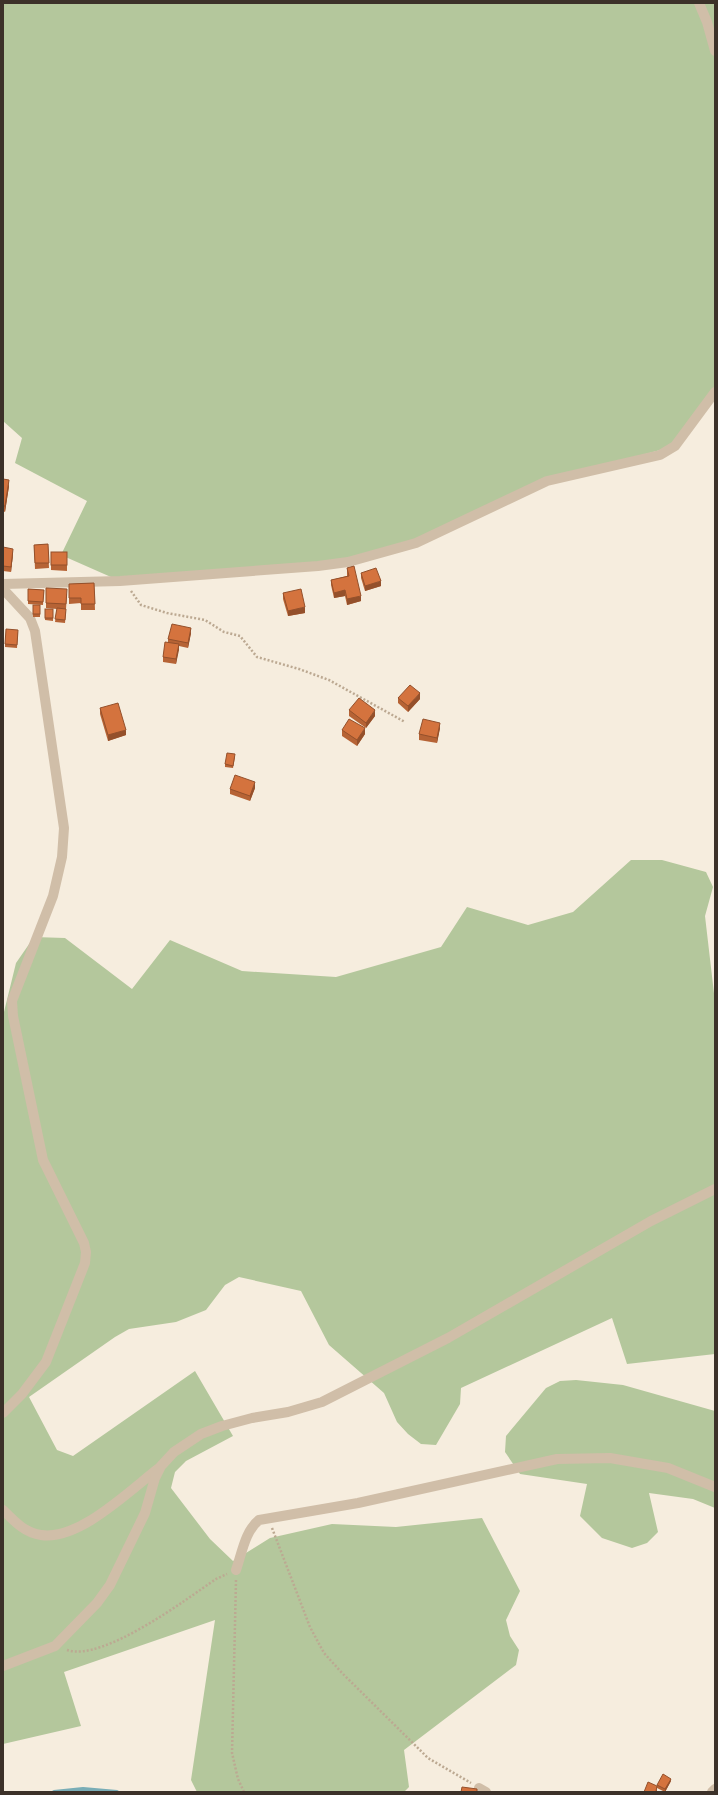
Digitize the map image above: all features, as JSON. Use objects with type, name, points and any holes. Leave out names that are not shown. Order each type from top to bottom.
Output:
[{"type":"street","points":[[699,3],[707,22],[715,51]]},
{"type":"street","points":[[3,584],[120,582],[318,566],[348,562],[416,543],[547,481],[660,455],[675,446],[715,392]]},
{"type":"street","points":[[3,589],[30,618],[35,631],[64,828],[62,857],[54,896],[12,1001],[13,1016],[43,1160],[84,1243],[86,1252],[85,1263],[46,1362],[22,1394],[3,1413]]},
{"type":"street","points":[[3,1510],[16,1523],[27,1531],[41,1536],[63,1534],[86,1524],[161,1466],[174,1452],[201,1434],[252,1418],[305,1408],[329,1398],[448,1338],[651,1221],[715,1189]]},
{"type":"street","points":[[236,1570],[248,1533],[253,1525],[259,1520],[358,1503],[557,1459],[610,1458],[668,1468],[715,1487]]},
{"type":"street","points":[[3,1666],[55,1646],[97,1603],[110,1585],[144,1513],[155,1478],[161,1466]]},
{"type":"street","points":[[712,1792],[715,1789]]},
{"type":"path","points":[[120,582],[129,589],[141,605],[168,614],[205,620],[224,632],[240,636],[258,657],[299,668],[329,680],[405,722]]},
{"type":"path","points":[[269,1518],[310,1627],[324,1652],[342,1673],[428,1758],[482,1790]]},
{"type":"path","points":[[55,1646],[78,1652],[101,1648],[146,1625],[216,1579],[236,1570],[232,1754],[238,1778],[244,1792]]},
{"type":"green space","points":[[3,3],[715,3],[715,394],[675,446],[547,481],[416,543],[348,562],[120,581],[61,555],[87,501],[15,463],[22,438],[3,421]]},
{"type":"green space","points":[[631,860],[662,860],[706,872],[713,887],[705,916],[715,1002],[715,1354],[627,1364],[612,1318],[461,1388],[460,1404],[436,1445],[421,1444],[408,1434],[397,1422],[384,1393],[329,1345],[301,1291],[239,1277],[225,1285],[206,1310],[176,1322],[129,1329],[115,1337],[29,1397],[57,1450],[73,1456],[195,1371],[233,1436],[186,1461],[175,1472],[171,1488],[210,1539],[233,1561],[270,1538],[332,1524],[396,1527],[482,1518],[520,1591],[506,1620],[510,1636],[519,1650],[516,1665],[404,1750],[409,1787],[404,1792],[197,1792],[191,1780],[215,1620],[64,1672],[81,1726],[3,1744],[3,1016],[16,963],[34,937],[65,938],[132,989],[170,940],[242,971],[336,977],[441,947],[467,907],[528,925],[573,912]]},
{"type":"green space","points":[[576,1380],[623,1385],[715,1411],[715,1508],[693,1499],[649,1493],[658,1532],[647,1543],[632,1548],[602,1538],[580,1516],[587,1484],[520,1474],[505,1452],[506,1436],[546,1388],[560,1381]]},
{"type":"building","points":[[3,479],[9,480],[5,506],[3,506]]},
{"type":"building","points":[[48,544],[49,563],[35,563],[34,545]]},
{"type":"building","points":[[3,547],[13,549],[11,567],[3,566]]},
{"type":"building","points":[[51,552],[67,552],[67,565],[51,565]]},
{"type":"building","points":[[354,566],[361,596],[347,599],[345,590],[334,593],[331,580],[349,576],[347,568]]},
{"type":"building","points":[[376,568],[381,581],[365,586],[361,573]]},
{"type":"building","points":[[94,583],[95,604],[81,604],[81,598],[69,598],[69,584]]},
{"type":"building","points":[[46,588],[67,589],[66,604],[46,603]]},
{"type":"building","points":[[28,589],[44,590],[43,602],[28,601]]},
{"type":"building","points":[[301,589],[305,607],[288,611],[283,593]]},
{"type":"building","points":[[33,605],[40,605],[40,614],[33,614]]},
{"type":"building","points":[[57,608],[66,609],[65,620],[55,619]]},
{"type":"building","points":[[45,609],[53,609],[53,618],[45,618]]},
{"type":"building","points":[[172,624],[191,628],[188,643],[168,639]]},
{"type":"building","points":[[6,629],[18,630],[17,645],[5,644]]},
{"type":"building","points":[[165,642],[179,644],[176,659],[163,657]]},
{"type":"building","points":[[410,685],[420,693],[408,706],[398,698]]},
{"type":"building","points":[[359,698],[375,710],[366,723],[349,710]]},
{"type":"building","points":[[118,703],[126,730],[108,735],[100,708]]},
{"type":"building","points":[[349,719],[365,728],[357,740],[342,730]]},
{"type":"building","points":[[423,719],[440,723],[437,738],[419,734]]},
{"type":"building","points":[[227,753],[235,754],[233,766],[225,764]]},
{"type":"building","points":[[235,775],[255,782],[250,796],[230,789]]},
{"type":"building","points":[[663,1774],[671,1779],[665,1789],[657,1785]]},
{"type":"building","points":[[648,1782],[657,1786],[656,1791],[659,1792],[644,1792]]},
{"type":"building","points":[[462,1787],[477,1789],[477,1792],[461,1792]]},
{"type":"waterway","points":[[54,1792],[83,1789],[117,1792]]}]
